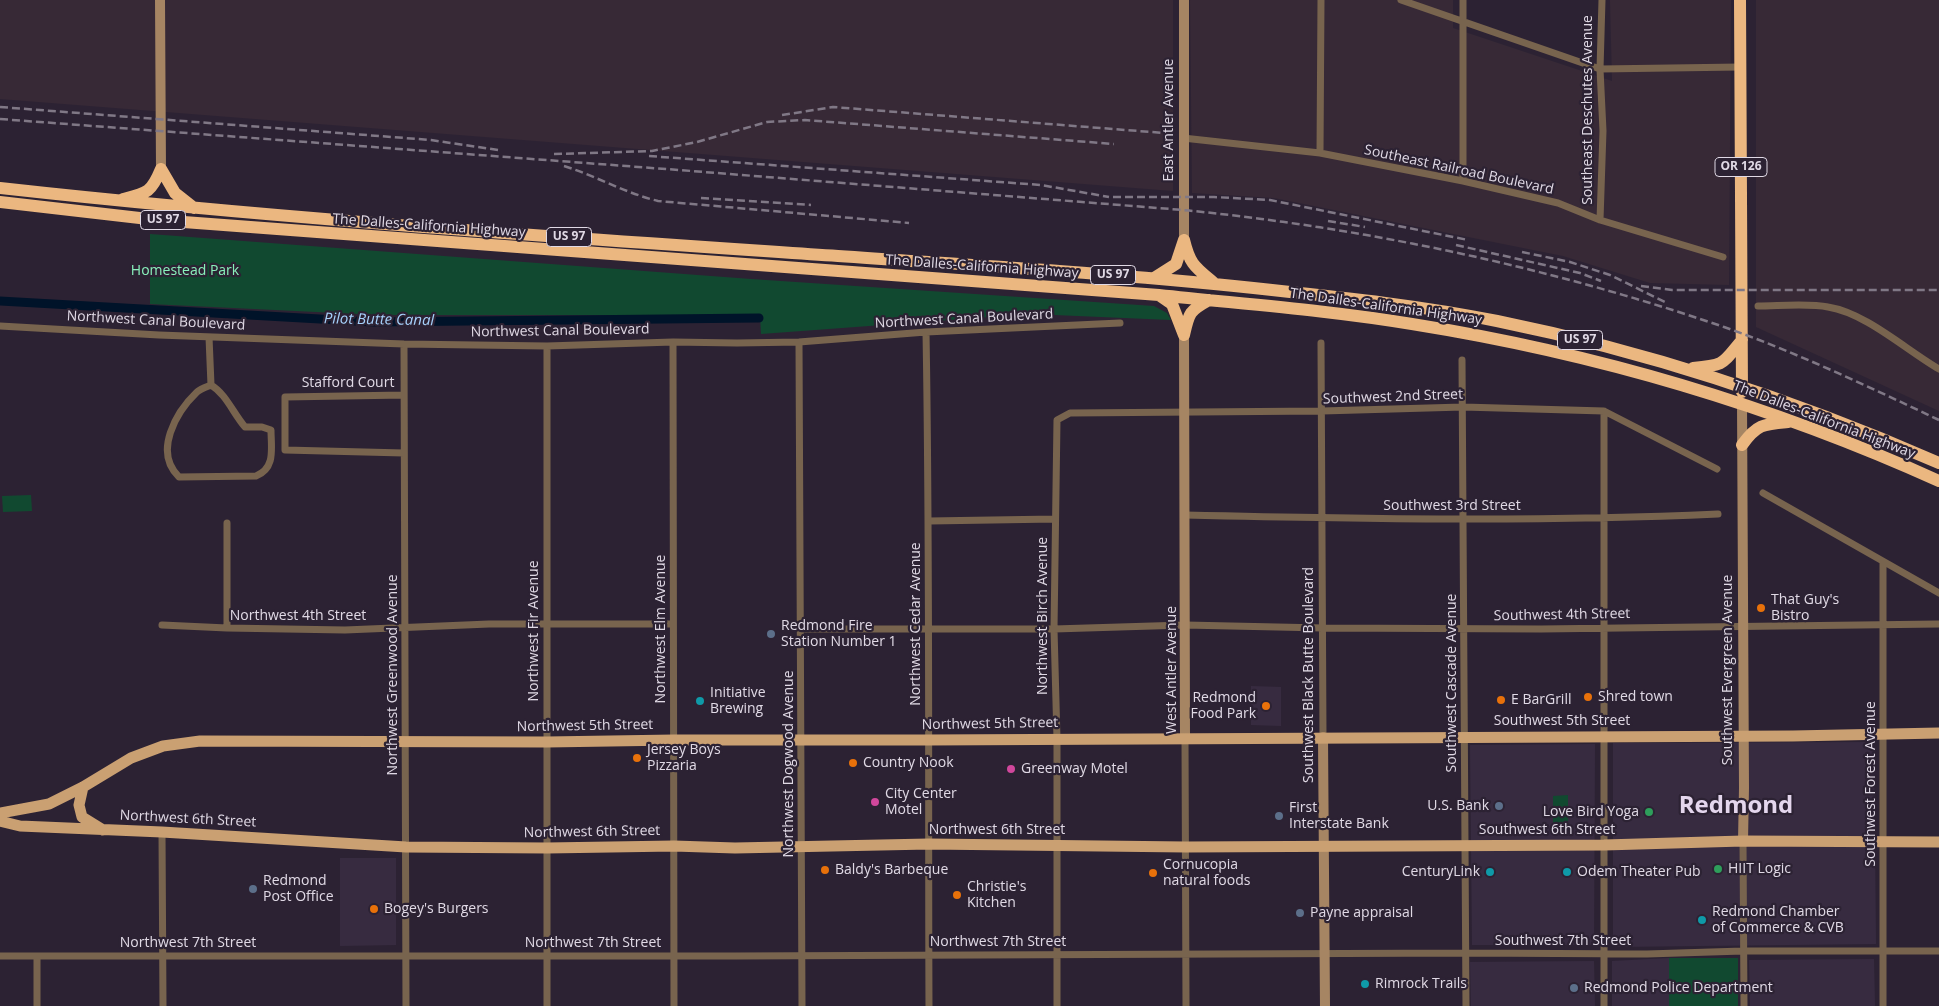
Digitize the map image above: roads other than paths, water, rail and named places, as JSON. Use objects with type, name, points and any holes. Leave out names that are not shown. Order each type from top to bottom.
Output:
[{"type":"highway","name":"OR 126","points":[[1740,0],[1742,337]]},
{"type":"highway","points":[[113,201],[146,193],[155,183],[160,169]]},
{"type":"highway","points":[[160,169],[175,193],[194,208]]},
{"type":"highway","name":"The Dalles-California Highway","points":[[0,188],[194,208],[1154,278],[1369,300],[1494,321],[1623,350],[1687,368],[1742,386],[1880,437],[1939,463]]},
{"type":"highway","name":"The Dalles-California Highway","points":[[0,202],[166,221],[1159,295],[1368,317],[1490,337],[1621,367],[1742,403],[1793,421],[1939,481]]},
{"type":"highway","points":[[1154,278],[1176,264],[1184,240]]},
{"type":"highway","points":[[1184,240],[1193,266],[1214,283]]},
{"type":"highway","points":[[1159,295],[1172,304],[1184,335]]},
{"type":"highway","points":[[1184,335],[1190,313],[1194,308],[1209,300]]},
{"type":"highway","points":[[1687,368],[1717,366],[1723,362],[1742,337]]},
{"type":"highway","name":"Southwest Evergreen Avenue","points":[[1742,337],[1742,403]]},
{"type":"highway","points":[[1742,445],[1759,426],[1793,421]]},
{"type":"main road","name":"Southwest 5th Street","points":[[1185,738],[1793,736],[1939,732]]},
{"type":"main road","name":"Northwest 5th Street","points":[[0,813],[49,804],[83,787],[131,758],[163,746],[206,741],[547,742],[1185,738]]},
{"type":"main road","points":[[83,787],[79,805],[82,817],[104,831]]},
{"type":"main road","name":"Northwest 6th Street","points":[[0,821],[20,826],[162,832],[406,847],[547,848],[674,846],[735,848],[929,844],[1186,847]]},
{"type":"main road","name":"Southwest 6th Street","points":[[1186,847],[1604,845],[1743,841],[1939,842]]},
{"type":"street","points":[[160,0],[160,169]]},
{"type":"street","name":"East Antler Avenue","points":[[1184,0],[1184,240]]},
{"type":"street","points":[[1320,153],[1321,0]]},
{"type":"street","points":[[1401,0],[1600,69],[1740,67]]},
{"type":"street","points":[[1463,0],[1463,181]]},
{"type":"street","name":"Southeast Deschutes Avenue","points":[[1600,220],[1603,131],[1600,69],[1602,0]]},
{"type":"street","name":"Southeast Railroad Boulevard","points":[[1183,138],[1320,153],[1463,181],[1558,204],[1600,220],[1723,257]]},
{"type":"street","points":[[1758,306],[1827,307],[1846,312],[1886,333],[1920,358],[1939,369]]},
{"type":"street","name":"Northwest Canal Boulevard","points":[[0,326],[210,337],[404,344],[547,346],[673,342],[799,342],[926,332],[1120,323]]},
{"type":"street","name":"Northwest Cedar Avenue","points":[[926,332],[929,521],[927,740],[929,1006]]},
{"type":"street","name":"West Antler Avenue","points":[[1184,335],[1186,1006]]},
{"type":"street","points":[[210,337],[211,385]]},
{"type":"street","name":"Northwest Elm Avenue","points":[[673,342],[674,1006]]},
{"type":"street","name":"Northwest Dogwood Avenue","points":[[799,342],[802,1006]]},
{"type":"street","name":"Southwest Black Butte Boulevard","points":[[1322,343],[1325,1006]]},
{"type":"street","name":"Northwest Greenwood Avenue","points":[[404,344],[406,1006]]},
{"type":"street","name":"Northwest Fir Avenue","points":[[547,346],[547,1006]]},
{"type":"street","name":"Southwest Cascade Avenue","points":[[1462,360],[1466,1006]]},
{"type":"street","points":[[211,385],[220,391],[235,416],[245,427],[262,427],[271,430],[270,463],[265,472],[256,476],[179,476],[173,471],[168,457],[168,434],[175,421],[197,392],[211,385]]},
{"type":"street","name":"Stafford Court","points":[[404,396],[285,396],[285,450],[404,453]]},
{"type":"street","name":"Southwest Evergreen Avenue","points":[[1742,403],[1744,1006]]},
{"type":"street","name":"Southwest 2nd Street","points":[[1070,413],[1322,411],[1463,407],[1604,411]]},
{"type":"street","points":[[1604,1006],[1604,411],[1718,469]]},
{"type":"street","name":"Northwest Birch Avenue","points":[[1057,1006],[1057,739],[1054,629],[1057,420],[1070,413]]},
{"type":"street","points":[[1763,494],[1939,593]]},
{"type":"street","name":"Southwest 3rd Street","points":[[1186,515],[1323,518],[1604,519],[1718,514]]},
{"type":"street","points":[[929,521],[1055,518]]},
{"type":"street","points":[[226,523],[227,628]]},
{"type":"street","name":"Southwest Forest Avenue","points":[[1883,562],[1883,1006]]},
{"type":"street","name":"Northwest 4th Street","points":[[162,625],[227,628],[405,628],[489,624],[673,624]]},
{"type":"street","name":"Southwest 4th Street","points":[[1185,625],[1323,628],[1464,628],[1939,624]]},
{"type":"street","points":[[801,629],[1054,629],[1185,625]]},
{"type":"street","points":[[162,832],[163,1006]]},
{"type":"street","name":"Southwest 7th Street","points":[[1186,954],[1604,954],[1939,950]]},
{"type":"street","name":"Northwest 7th Street","points":[[0,956],[1186,954]]},
{"type":"street","points":[[37,956],[37,1006]]},
{"type":"waterway","name":"Pilot Butte Canal","points":[[0,301],[373,322],[759,318]]},
{"type":"railway","points":[[0,107],[431,140],[498,150]]},
{"type":"railway","points":[[782,115],[833,107],[1164,133]]},
{"type":"railway","points":[[0,119],[1183,210],[1321,227],[1389,239],[1524,268],[1658,305],[1779,348],[1939,420]]},
{"type":"railway","points":[[554,154],[652,151],[697,142],[767,122],[805,120],[1114,144]]},
{"type":"railway","points":[[649,156],[1041,185],[1109,197]]},
{"type":"railway","points":[[564,166],[634,194],[658,201],[909,223]]},
{"type":"railway","points":[[1113,197],[1214,197],[1270,200],[1468,240]]},
{"type":"railway","points":[[701,198],[811,205]]},
{"type":"railway","points":[[1328,221],[1365,227]]},
{"type":"railway","points":[[1456,245],[1580,273],[1601,281]]},
{"type":"railway","points":[[1522,252],[1570,262],[1610,275],[1665,302]]},
{"type":"railway","points":[[1641,286],[1672,290],[1939,290]]},
{"type":"place","name":"That Guy's Bistro","points":[[1761,608]]},
{"type":"place","name":"Redmond Fire Station Number 1","points":[[771,634]]},
{"type":"place","name":"Shred town","points":[[1588,697]]},
{"type":"place","name":"E BarGrill","points":[[1501,700]]},
{"type":"place","name":"Initiative Brewing","points":[[700,701]]},
{"type":"place","name":"Redmond Food Park","points":[[1266,706]]},
{"type":"place","name":"Jersey Boys Pizzaria","points":[[637,758]]},
{"type":"place","name":"Country Nook","points":[[853,763]]},
{"type":"place","name":"Greenway Motel","points":[[1011,769]]},
{"type":"place","name":"City Center Motel","points":[[875,802]]},
{"type":"place","name":"U.S. Bank","points":[[1499,806]]},
{"type":"place","name":"Love Bird Yoga","points":[[1649,812]]},
{"type":"place","name":"First Interstate Bank","points":[[1279,816]]},
{"type":"place","name":"HIIT Logic","points":[[1718,869]]},
{"type":"place","name":"Baldy's Barbeque","points":[[825,870]]},
{"type":"place","name":"CenturyLink","points":[[1490,872]]},
{"type":"place","name":"Odem Theater Pub","points":[[1567,872]]},
{"type":"place","name":"Cornucopia natural foods","points":[[1153,873]]},
{"type":"place","name":"Redmond Post Office","points":[[253,889]]},
{"type":"place","name":"Christie's Kitchen","points":[[957,895]]},
{"type":"place","name":"Bogey's Burgers","points":[[374,909]]},
{"type":"place","name":"Payne appraisal","points":[[1300,913]]},
{"type":"place","name":"Redmond Chamber of Commerce & CVB","points":[[1702,920]]},
{"type":"place","name":"Rimrock Trails","points":[[1365,984]]},
{"type":"place","name":"Redmond Police Department","points":[[1574,988]]},
{"type":"district","name":"Redmond","points":[[1736,806]]},
{"type":"park label","name":"Homestead Park","points":[[185,271]]}]
